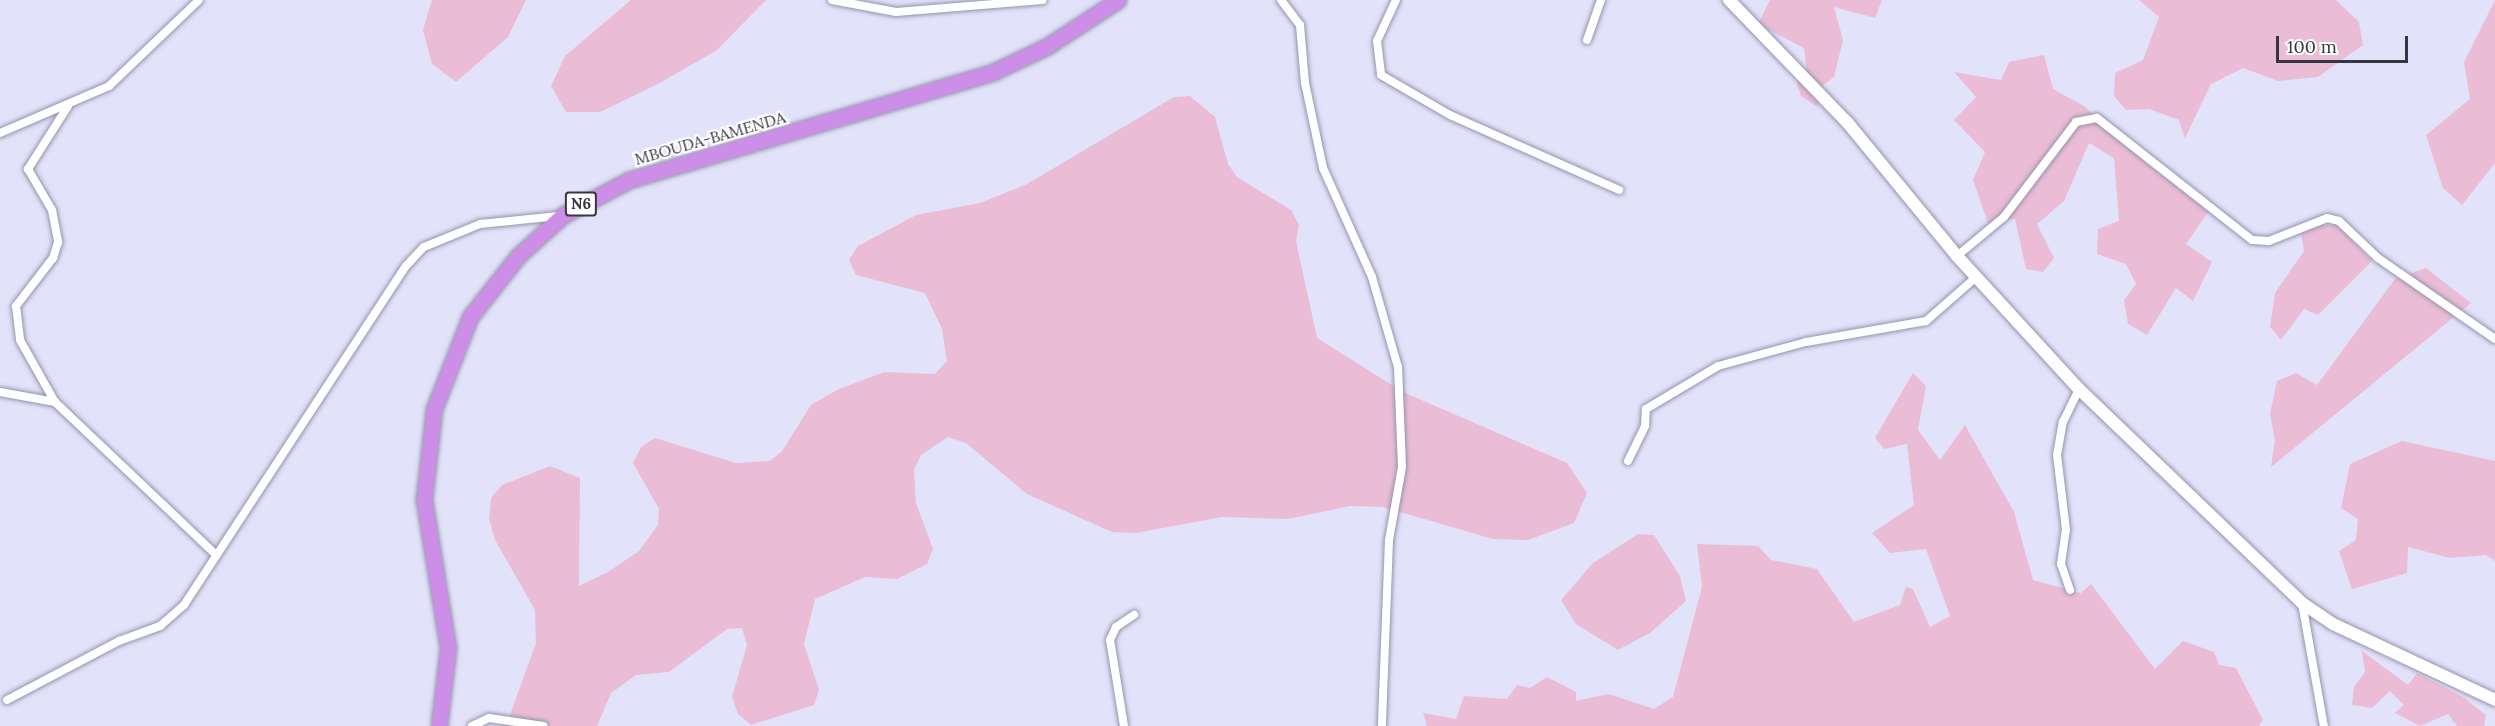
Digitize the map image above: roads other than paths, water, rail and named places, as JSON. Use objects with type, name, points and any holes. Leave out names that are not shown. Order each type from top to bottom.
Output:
[{"type":"highway","name":"MBOUDA-BAMENDA","points":[[439,726],[448,648],[424,499],[434,409],[470,316],[518,256],[563,215],[596,195],[678,163],[993,72],[1046,47],[1118,0]]},
{"type":"street","points":[[0,133],[68,106],[109,86],[199,0]]},
{"type":"street","points":[[832,0],[897,12],[1043,0]]},
{"type":"street","points":[[1281,0],[1300,25],[1305,83],[1323,168],[1371,277],[1398,367],[1402,467],[1389,540],[1382,726]]},
{"type":"street","points":[[1396,0],[1377,41],[1381,75],[1450,115],[1619,190]]},
{"type":"street","points":[[1587,40],[1601,0]]},
{"type":"street","points":[[1729,0],[1847,122],[1957,256],[2079,389],[2302,603],[2333,624],[2495,700]]},
{"type":"street","points":[[68,106],[28,169],[52,210],[57,252],[14,314],[20,340],[55,402],[215,554]]},
{"type":"street","points":[[1957,256],[2004,218],[2076,122],[2097,118],[2252,240],[2269,241],[2327,218],[2339,221],[2378,258],[2495,339]]},
{"type":"street","points":[[7,700],[120,640],[160,626],[207,577],[215,554],[406,266],[424,247],[480,224],[563,215]]},
{"type":"street","points":[[1628,461],[1646,426],[1646,409],[1718,366],[1806,342],[1926,321],[1976,277]]},
{"type":"street","points":[[2070,590],[2061,564],[2066,520],[2057,455],[2063,422],[2079,389]]},
{"type":"street","points":[[0,392],[55,402]]},
{"type":"street","points":[[2302,603],[2324,726]]},
{"type":"street","points":[[1124,726],[1110,640],[1116,627],[1134,615]]},
{"type":"street","points":[[472,726],[489,718],[543,726]]}]
